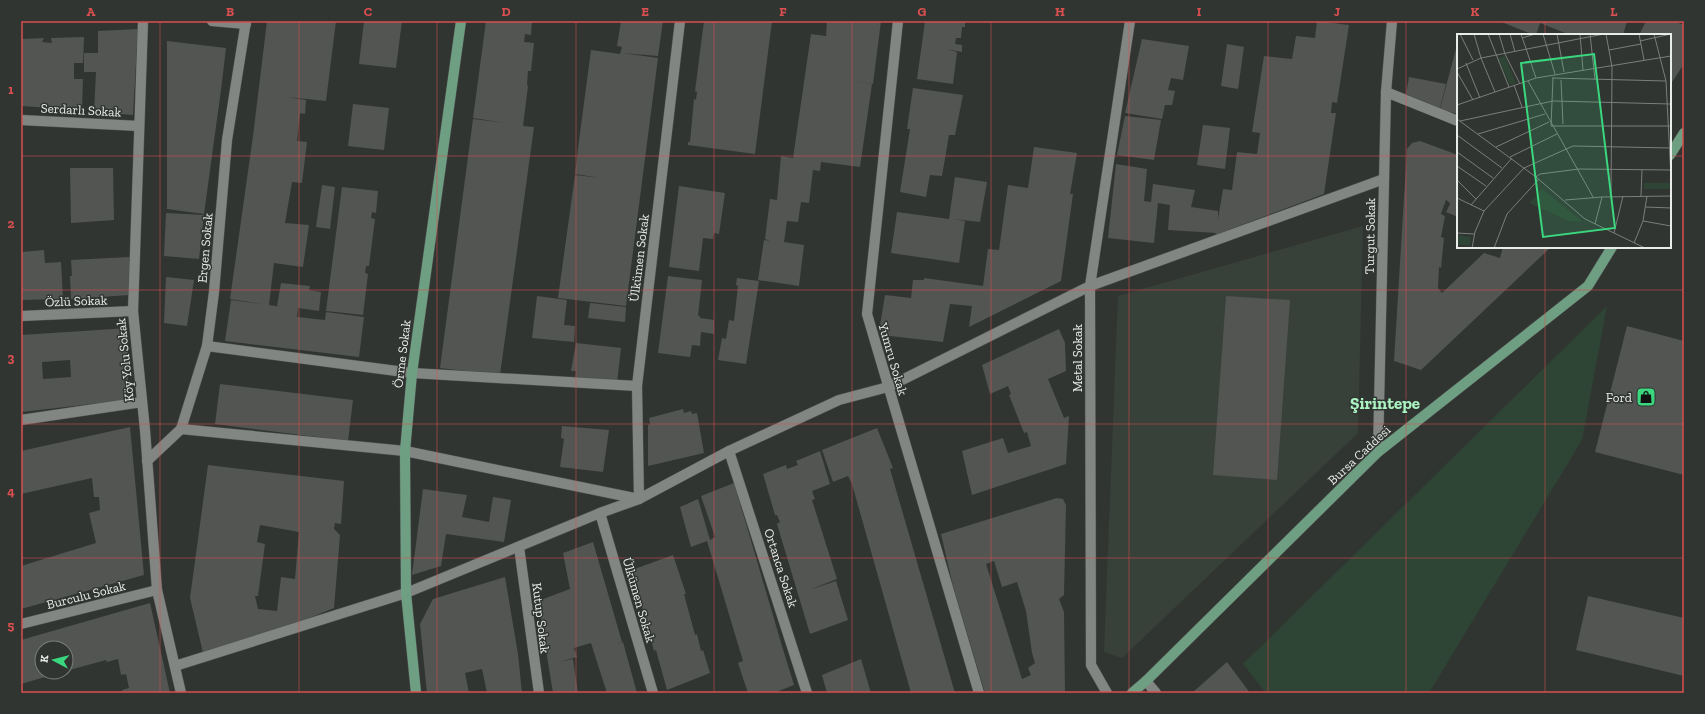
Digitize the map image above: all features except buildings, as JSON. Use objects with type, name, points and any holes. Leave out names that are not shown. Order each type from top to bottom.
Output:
[{"type":"main road","name":"Örme Sokak","points":[[416,693],[406,593],[405,451],[412,373],[461,21]]},
{"type":"main road","points":[[1671,153],[1684,133]]},
{"type":"main road","name":"Bursa Caddesi","points":[[1132,693],[1146,681],[1378,452],[1588,286],[1611,248]]},
{"type":"street","name":"Köy Yolu Sokak","points":[[143,21],[133,311],[157,590],[181,693]]},
{"type":"street","points":[[212,21],[246,22]]},
{"type":"street","name":"Ülkümen Sokak","points":[[639,499],[637,386],[680,21]]},
{"type":"street","name":"Yumru Sokak","points":[[898,21],[867,314],[979,693]]},
{"type":"street","name":"Metal Sokak","points":[[1107,693],[1091,665],[1090,286],[1130,21]]},
{"type":"street","name":"Turgut Sokak","points":[[1378,452],[1386,92],[1392,21]]},
{"type":"street","name":"Ergen Sokak","points":[[147,461],[181,429],[207,346],[214,292],[227,140],[246,22]]},
{"type":"street","points":[[1386,92],[1457,121]]},
{"type":"street","name":"Serdarlı Sokak","points":[[21,120],[139,126]]},
{"type":"street","points":[[175,666],[406,593],[600,513],[639,499],[729,451],[839,400],[888,387],[1090,286],[1384,179]]},
{"type":"street","name":"Özlü Sokak","points":[[21,316],[133,311]]},
{"type":"street","points":[[207,346],[412,373],[637,386]]},
{"type":"street","points":[[21,420],[142,402]]},
{"type":"street","points":[[181,429],[405,451],[639,499]]},
{"type":"street","name":"Ortanca Sokak","points":[[729,451],[807,693]]},
{"type":"street","name":"Ülkümen Sokak","points":[[600,513],[653,693]]},
{"type":"street","name":"Kutup Sokak","points":[[519,547],[539,693]]},
{"type":"street","name":"Burculu Sokak","points":[[21,624],[157,590]]},
{"type":"street","points":[[1146,681],[1156,693]]},
{"type":"shaded area","points":[[1363,226],[1358,433],[1122,658],[1104,652],[1118,296]]},
{"type":"green space","points":[[1607,306],[1582,440],[1429,693],[1266,693],[1243,664]]},
{"type":"place","name":"Ford","points":[[1646,397]]},
{"type":"district","name":"Şirintepe","points":[[1385,403]]}]
